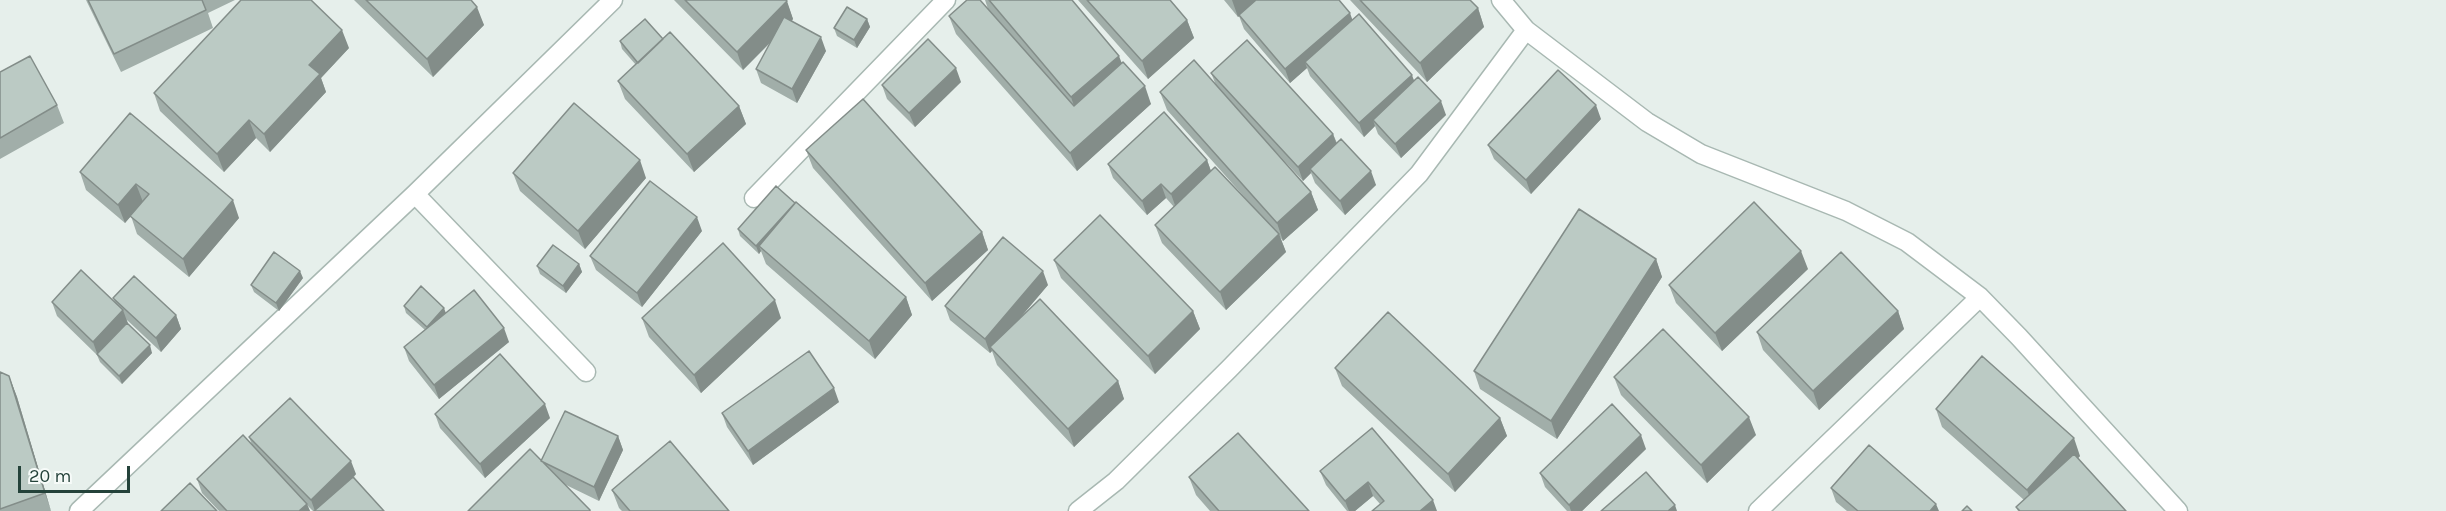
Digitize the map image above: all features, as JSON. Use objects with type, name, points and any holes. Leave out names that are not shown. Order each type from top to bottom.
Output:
[{"type":"street","points":[[79,511],[415,194],[613,0]]},
{"type":"street","points":[[754,198],[946,0]]},
{"type":"street","points":[[1501,0],[1526,30],[1647,122],[1701,154],[1846,211],[1907,242],[1980,297],[2178,511]]},
{"type":"street","points":[[1077,511],[1116,481],[1419,174],[1526,30]]},
{"type":"street","points":[[415,194],[586,372]]},
{"type":"street","points":[[1758,511],[1980,297]]},
{"type":"building","points":[[88,0],[202,0],[206,10],[114,54]]},
{"type":"building","points":[[241,0],[311,0],[342,30],[309,65],[320,74],[264,134],[249,120],[217,154],[154,93]]},
{"type":"building","points":[[366,0],[471,0],[477,7],[427,59]]},
{"type":"building","points":[[685,0],[786,0],[787,1],[737,52]]},
{"type":"building","points":[[967,0],[980,0],[1074,106],[1123,62],[1145,86],[1070,153],[949,16]]},
{"type":"building","points":[[989,0],[1072,0],[1119,56],[1071,97]]},
{"type":"building","points":[[1087,0],[1170,0],[1187,20],[1142,61]]},
{"type":"building","points":[[1256,0],[1339,0],[1350,13],[1285,69],[1239,15]]},
{"type":"building","points":[[1360,0],[1470,0],[1478,8],[1420,63]]},
{"type":"building","points":[[847,7],[867,19],[854,40],[834,28]]},
{"type":"building","points":[[1359,14],[1412,75],[1359,123],[1305,62]]},
{"type":"building","points":[[784,17],[821,37],[792,89],[756,69]]},
{"type":"building","points":[[645,19],[663,39],[638,63],[620,41]]},
{"type":"building","points":[[670,32],[739,106],[687,154],[618,81]]},
{"type":"building","points":[[928,39],[956,68],[909,113],[882,85]]},
{"type":"building","points":[[1247,40],[1333,134],[1298,167],[1211,73]]},
{"type":"building","points":[[30,56],[57,105],[0,138],[0,72]]},
{"type":"building","points":[[1194,60],[1311,192],[1277,223],[1160,92]]},
{"type":"building","points":[[1558,70],[1596,105],[1526,180],[1488,145]]},
{"type":"building","points":[[1418,77],[1441,101],[1395,144],[1373,120]]},
{"type":"building","points":[[863,99],[982,232],[925,283],[806,150]]},
{"type":"building","points":[[574,103],[640,160],[578,231],[513,173]]},
{"type":"building","points":[[1164,112],[1207,160],[1171,194],[1161,184],[1142,201],[1108,164]]},
{"type":"building","points":[[130,113],[233,200],[183,259],[130,216],[149,194],[136,184],[118,205],[80,172]]},
{"type":"building","points":[[1341,139],[1371,171],[1340,201],[1310,169]]},
{"type":"building","points":[[1215,167],[1279,234],[1220,292],[1155,225]]},
{"type":"building","points":[[650,181],[697,217],[637,293],[590,256]]},
{"type":"building","points":[[776,186],[795,203],[756,246],[738,229]]},
{"type":"building","points":[[796,202],[906,297],[869,341],[759,246]]},
{"type":"building","points":[[1754,202],[1801,251],[1715,333],[1669,285]]},
{"type":"building","points":[[1579,209],[1656,259],[1551,421],[1474,371]]},
{"type":"building","points":[[1100,215],[1193,311],[1148,356],[1054,260]]},
{"type":"building","points":[[1003,237],[1043,271],[985,339],[945,306]]},
{"type":"building","points":[[723,243],[775,300],[694,375],[642,318]]},
{"type":"building","points":[[553,245],[579,264],[563,286],[537,266]]},
{"type":"building","points":[[274,252],[300,271],[276,303],[251,285]]},
{"type":"building","points":[[1841,252],[1898,311],[1813,391],[1757,332]]},
{"type":"building","points":[[81,270],[123,310],[93,342],[52,302]]},
{"type":"building","points":[[134,276],[176,315],[156,338],[113,298]]},
{"type":"building","points":[[421,286],[444,308],[427,327],[404,306]]},
{"type":"building","points":[[474,290],[504,328],[434,385],[404,347]]},
{"type":"building","points":[[1040,299],[1118,381],[1068,429],[990,347]]},
{"type":"building","points":[[1388,312],[1500,418],[1448,474],[1335,368]]},
{"type":"building","points":[[127,323],[150,345],[119,376],[97,354]]},
{"type":"building","points":[[1663,329],[1749,417],[1701,465],[1614,377]]},
{"type":"building","points":[[809,351],[834,388],[748,451],[722,413]]},
{"type":"building","points":[[500,354],[545,404],[480,464],[435,414]]},
{"type":"building","points":[[1982,356],[2074,438],[2027,490],[1936,409]]},
{"type":"building","points":[[0,372],[9,376],[45,493],[0,509]]},
{"type":"building","points":[[290,398],[351,461],[311,500],[249,437]]},
{"type":"building","points":[[1612,404],[1641,435],[1569,505],[1540,473]]},
{"type":"building","points":[[565,411],[618,436],[594,487],[541,461]]},
{"type":"building","points":[[1372,428],[1433,500],[1420,511],[1372,511],[1384,501],[1368,482],[1345,501],[1320,471]]},
{"type":"building","points":[[1238,433],[1309,511],[1219,511],[1189,477]]},
{"type":"building","points":[[243,435],[307,504],[299,511],[227,511],[197,479]]},
{"type":"building","points":[[670,441],[729,511],[630,511],[612,490]]},
{"type":"building","points":[[1869,445],[1936,504],[1930,511],[1858,511],[1831,488]]},
{"type":"building","points":[[530,449],[590,511],[468,511]]},
{"type":"building","points":[[2074,454],[2126,511],[2020,511],[2016,507]]},
{"type":"building","points":[[1646,472],[1675,505],[1668,511],[1601,511]]},
{"type":"building","points":[[353,477],[384,511],[314,511]]},
{"type":"building","points":[[190,483],[217,511],[161,511]]},
{"type":"building","points":[[1967,506],[1972,511],[1962,511]]}]
